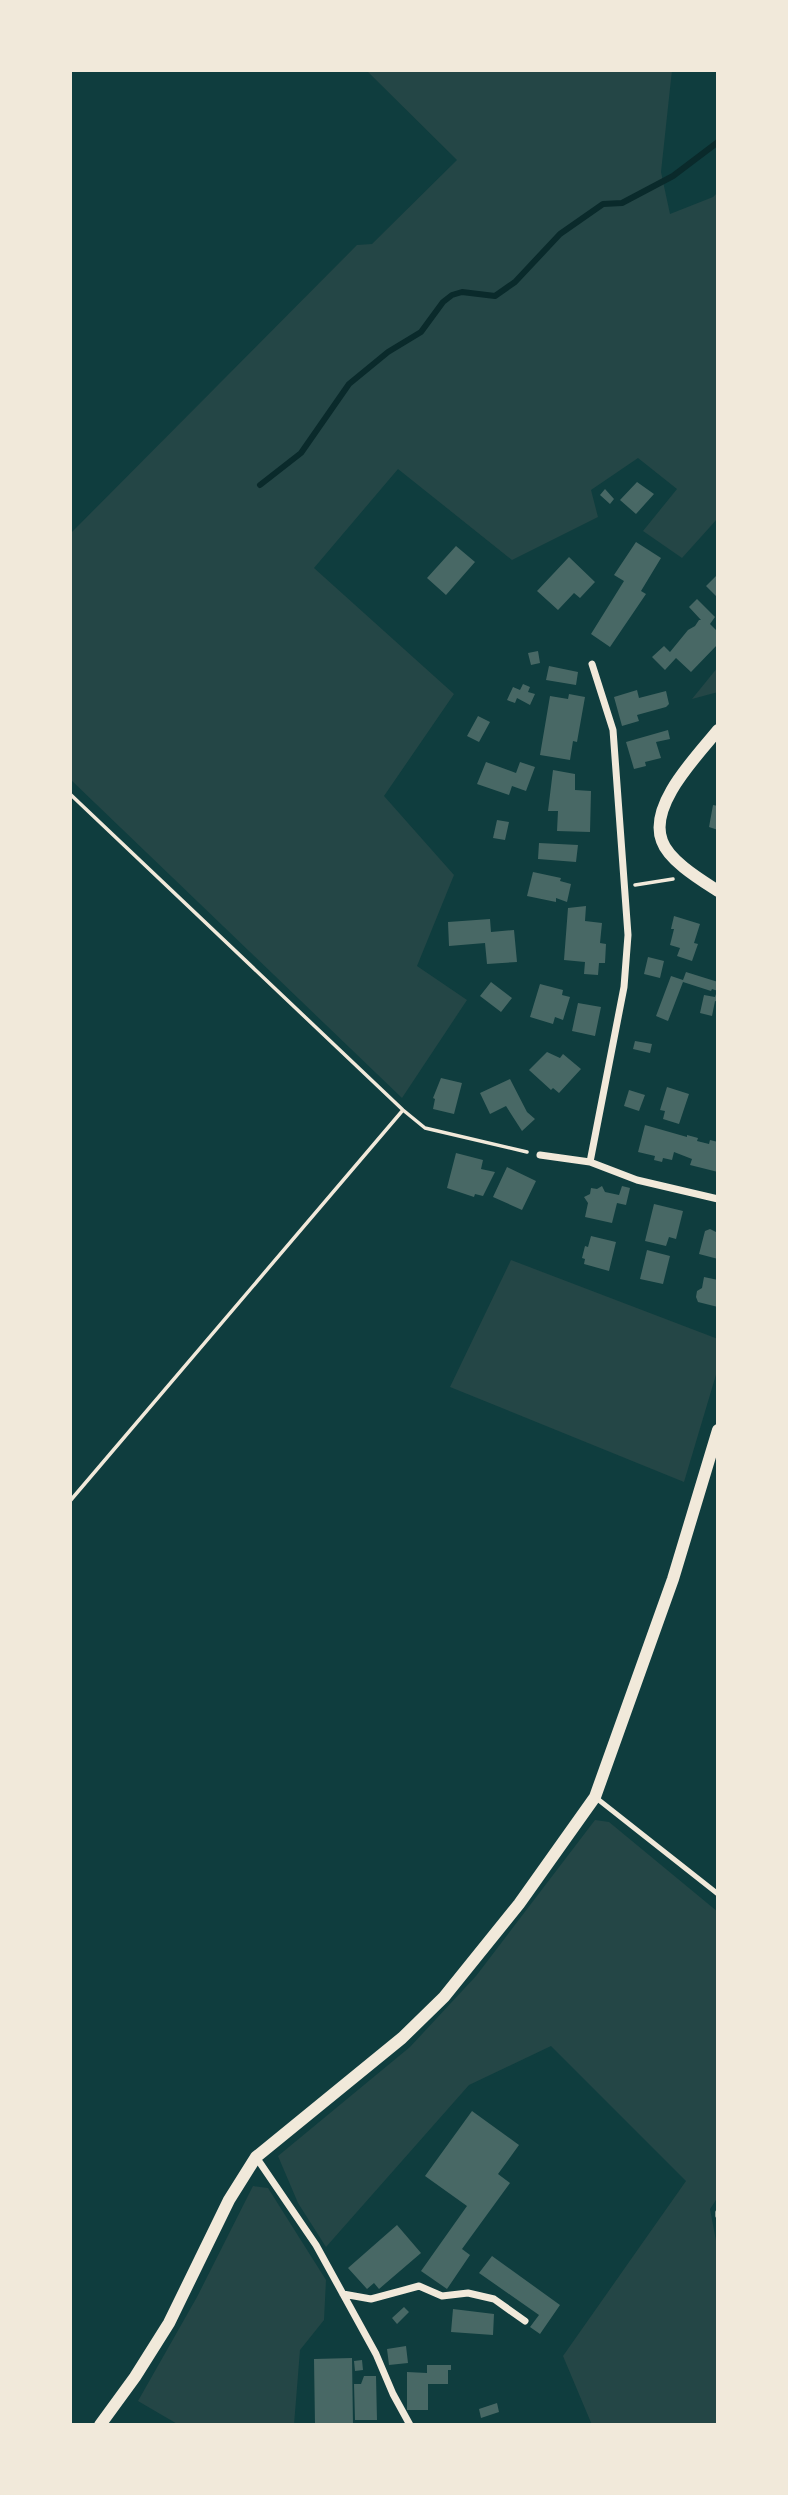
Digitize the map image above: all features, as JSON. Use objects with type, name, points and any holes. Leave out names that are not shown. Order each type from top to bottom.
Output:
[{"type":"street","points":[[590,1162],[624,987],[628,935],[613,730],[592,664]]},
{"type":"street","points":[[718,730],[673,788],[659,825],[662,842],[671,855],[691,873],[718,891]]},
{"type":"street","points":[[540,1155],[590,1162],[637,1180],[718,1199]]},
{"type":"street","points":[[100,2425],[169,2323],[229,2200],[256,2157],[402,2038],[444,1997],[519,1904],[595,1797],[673,1579],[718,1430]]},
{"type":"street","points":[[256,2157],[316,2245],[376,2354],[410,2425]]},
{"type":"street","points":[[343,2294],[371,2300],[419,2286],[442,2296],[468,2293],[494,2300],[525,2321]]},
{"type":"lane","points":[[595,1797],[718,1894]]},
{"type":"path","points":[[70,794],[425,1128],[540,1155]]},
{"type":"path","points":[[625,887],[691,873]]},
{"type":"path","points":[[70,1501],[403,1110]]},
{"type":"shaded area","points":[[366,70],[672,70],[661,172],[670,214],[713,197],[718,192],[718,518],[682,558],[643,531],[677,489],[638,458],[591,490],[598,517],[512,560],[398,469],[314,568],[454,694],[384,796],[454,875],[417,966],[467,1000],[402,1098],[70,779],[70,534],[357,245],[372,244],[457,160]]},
{"type":"shaded area","points":[[718,667],[718,692],[692,699]]},
{"type":"shaded area","points":[[511,1260],[718,1339],[718,1368],[684,1482],[450,1387]]},
{"type":"shaded area","points":[[595,1820],[609,1822],[718,1912],[718,2197],[710,2209],[718,2251],[718,2425],[592,2425],[563,2356],[686,2181],[551,2046],[469,2085],[326,2247],[298,2203],[278,2156],[410,2047],[476,1976]]},
{"type":"shaded area","points":[[253,2186],[268,2188],[326,2280],[324,2320],[300,2350],[294,2425],[179,2425],[138,2401],[197,2297]]},
{"type":"building","points":[[637,482],[654,494],[636,514],[620,500]]},
{"type":"building","points":[[605,489],[614,499],[610,504],[600,495]]},
{"type":"building","points":[[636,542],[661,558],[641,591],[646,594],[610,647],[591,634],[624,581],[614,575]]},
{"type":"building","points":[[456,546],[475,562],[446,595],[427,578]]},
{"type":"building","points":[[569,557],[595,582],[580,598],[574,593],[558,610],[537,591]]},
{"type":"building","points":[[718,574],[718,598],[706,586]]},
{"type":"building","points":[[697,599],[715,617],[710,624],[718,632],[718,644],[691,672],[676,658],[665,670],[652,657],[664,646],[670,652],[688,630],[701,620],[689,607]]},
{"type":"building","points":[[538,651],[540,663],[531,665],[528,653]]},
{"type":"building","points":[[549,666],[578,672],[576,685],[546,680]]},
{"type":"building","points":[[523,684],[530,687],[528,692],[535,694],[530,705],[517,698],[515,703],[507,700],[513,687],[520,690]]},
{"type":"building","points":[[637,690],[639,698],[666,691],[669,704],[637,715],[639,721],[622,726],[614,697]]},
{"type":"building","points":[[569,694],[585,697],[577,742],[573,741],[570,760],[540,755],[550,696],[568,699]]},
{"type":"building","points":[[478,716],[490,722],[479,742],[467,736]]},
{"type":"building","points":[[668,730],[670,739],[656,742],[661,758],[645,762],[646,766],[634,769],[626,742]]},
{"type":"building","points":[[486,762],[516,773],[520,762],[535,767],[526,791],[512,786],[509,795],[477,784]]},
{"type":"building","points":[[553,770],[575,774],[575,790],[591,791],[590,832],[557,831],[558,811],[548,811]]},
{"type":"building","points":[[713,805],[718,806],[718,830],[709,827]]},
{"type":"building","points":[[497,820],[509,822],[505,840],[493,838]]},
{"type":"building","points":[[539,843],[578,845],[576,862],[538,859]]},
{"type":"building","points":[[533,872],[561,878],[560,881],[571,884],[567,902],[556,898],[556,902],[527,896]]},
{"type":"building","points":[[586,906],[585,921],[602,923],[600,943],[606,944],[605,963],[599,963],[598,975],[584,974],[585,962],[564,960],[568,908]]},
{"type":"building","points":[[674,916],[700,924],[694,943],[698,944],[692,961],[677,956],[680,948],[670,945]]},
{"type":"building","points":[[490,919],[491,932],[514,930],[517,962],[487,964],[485,943],[449,946],[448,922]]},
{"type":"building","points":[[648,957],[664,961],[660,978],[644,974]]},
{"type":"building","points":[[686,972],[718,982],[718,991],[683,982],[668,1021],[656,1016],[671,976],[683,980]]},
{"type":"building","points":[[491,982],[512,998],[501,1012],[480,996]]},
{"type":"building","points":[[540,984],[563,990],[562,995],[570,997],[563,1020],[555,1017],[553,1024],[530,1017]]},
{"type":"building","points":[[716,994],[718,1002],[715,1001],[712,1016],[700,1013],[704,995],[715,997]]},
{"type":"building","points":[[578,1003],[601,1007],[595,1036],[572,1031]]},
{"type":"building","points":[[635,1041],[652,1044],[650,1053],[633,1049]]},
{"type":"building","points":[[547,1052],[560,1058],[563,1054],[581,1069],[559,1093],[553,1088],[551,1090],[529,1070]]},
{"type":"building","points":[[441,1078],[462,1083],[454,1114],[433,1109],[433,1098]]},
{"type":"building","points":[[510,1079],[527,1112],[535,1119],[522,1131],[506,1106],[490,1114],[480,1093]]},
{"type":"building","points":[[667,1087],[689,1094],[679,1124],[663,1119],[665,1111],[660,1110]]},
{"type":"building","points":[[629,1090],[645,1095],[639,1111],[624,1106]]},
{"type":"building","points":[[645,1125],[698,1138],[697,1141],[709,1144],[710,1140],[718,1142],[718,1172],[690,1165],[692,1159],[674,1152],[672,1160],[663,1158],[662,1162],[654,1160],[655,1156],[638,1152]]},
{"type":"building","points":[[456,1153],[483,1160],[481,1169],[495,1172],[483,1196],[475,1194],[474,1197],[447,1188]]},
{"type":"building","points":[[507,1167],[536,1181],[522,1210],[493,1197]]},
{"type":"building","points":[[602,1186],[605,1192],[619,1195],[622,1186],[630,1188],[626,1205],[617,1203],[612,1223],[585,1217],[588,1203],[584,1197],[590,1194],[591,1188]]},
{"type":"building","points":[[654,1204],[683,1211],[676,1239],[669,1237],[666,1246],[645,1241]]},
{"type":"building","points":[[710,1229],[718,1233],[718,1259],[699,1254],[705,1231]]},
{"type":"building","points":[[591,1236],[616,1242],[609,1271],[584,1264],[585,1259],[582,1258],[585,1246],[588,1247]]},
{"type":"building","points":[[647,1250],[670,1256],[663,1284],[640,1279]]},
{"type":"building","points":[[704,1277],[718,1280],[718,1307],[698,1302],[697,1291],[702,1288]]},
{"type":"building","points":[[472,2111],[519,2145],[498,2174],[510,2183],[462,2249],[470,2255],[447,2289],[421,2271],[467,2206],[425,2176]]},
{"type":"building","points":[[397,2225],[421,2253],[379,2289],[374,2283],[367,2289],[348,2268]]},
{"type":"building","points":[[492,2256],[560,2305],[540,2334],[530,2327],[539,2315],[479,2273]]},
{"type":"building","points":[[404,2307],[409,2312],[397,2324],[392,2318]]},
{"type":"building","points":[[453,2309],[494,2314],[493,2335],[451,2332]]},
{"type":"building","points":[[406,2346],[408,2363],[389,2365],[387,2349]]},
{"type":"building","points":[[352,2358],[353,2425],[315,2425],[314,2359]]},
{"type":"building","points":[[362,2360],[363,2370],[355,2371],[354,2361]]},
{"type":"building","points":[[427,2365],[451,2365],[451,2370],[448,2370],[448,2384],[428,2384],[428,2410],[407,2410],[407,2372],[427,2373]]},
{"type":"building","points":[[364,2376],[376,2376],[377,2420],[355,2420],[354,2384],[361,2384]]},
{"type":"building","points":[[497,2403],[499,2412],[481,2418],[479,2409]]},
{"type":"waterway","points":[[260,485],[301,453],[349,384],[388,352],[421,332],[443,302],[452,295],[462,292],[495,296],[515,282],[560,234],[603,204],[622,203],[673,176],[718,142]]}]
